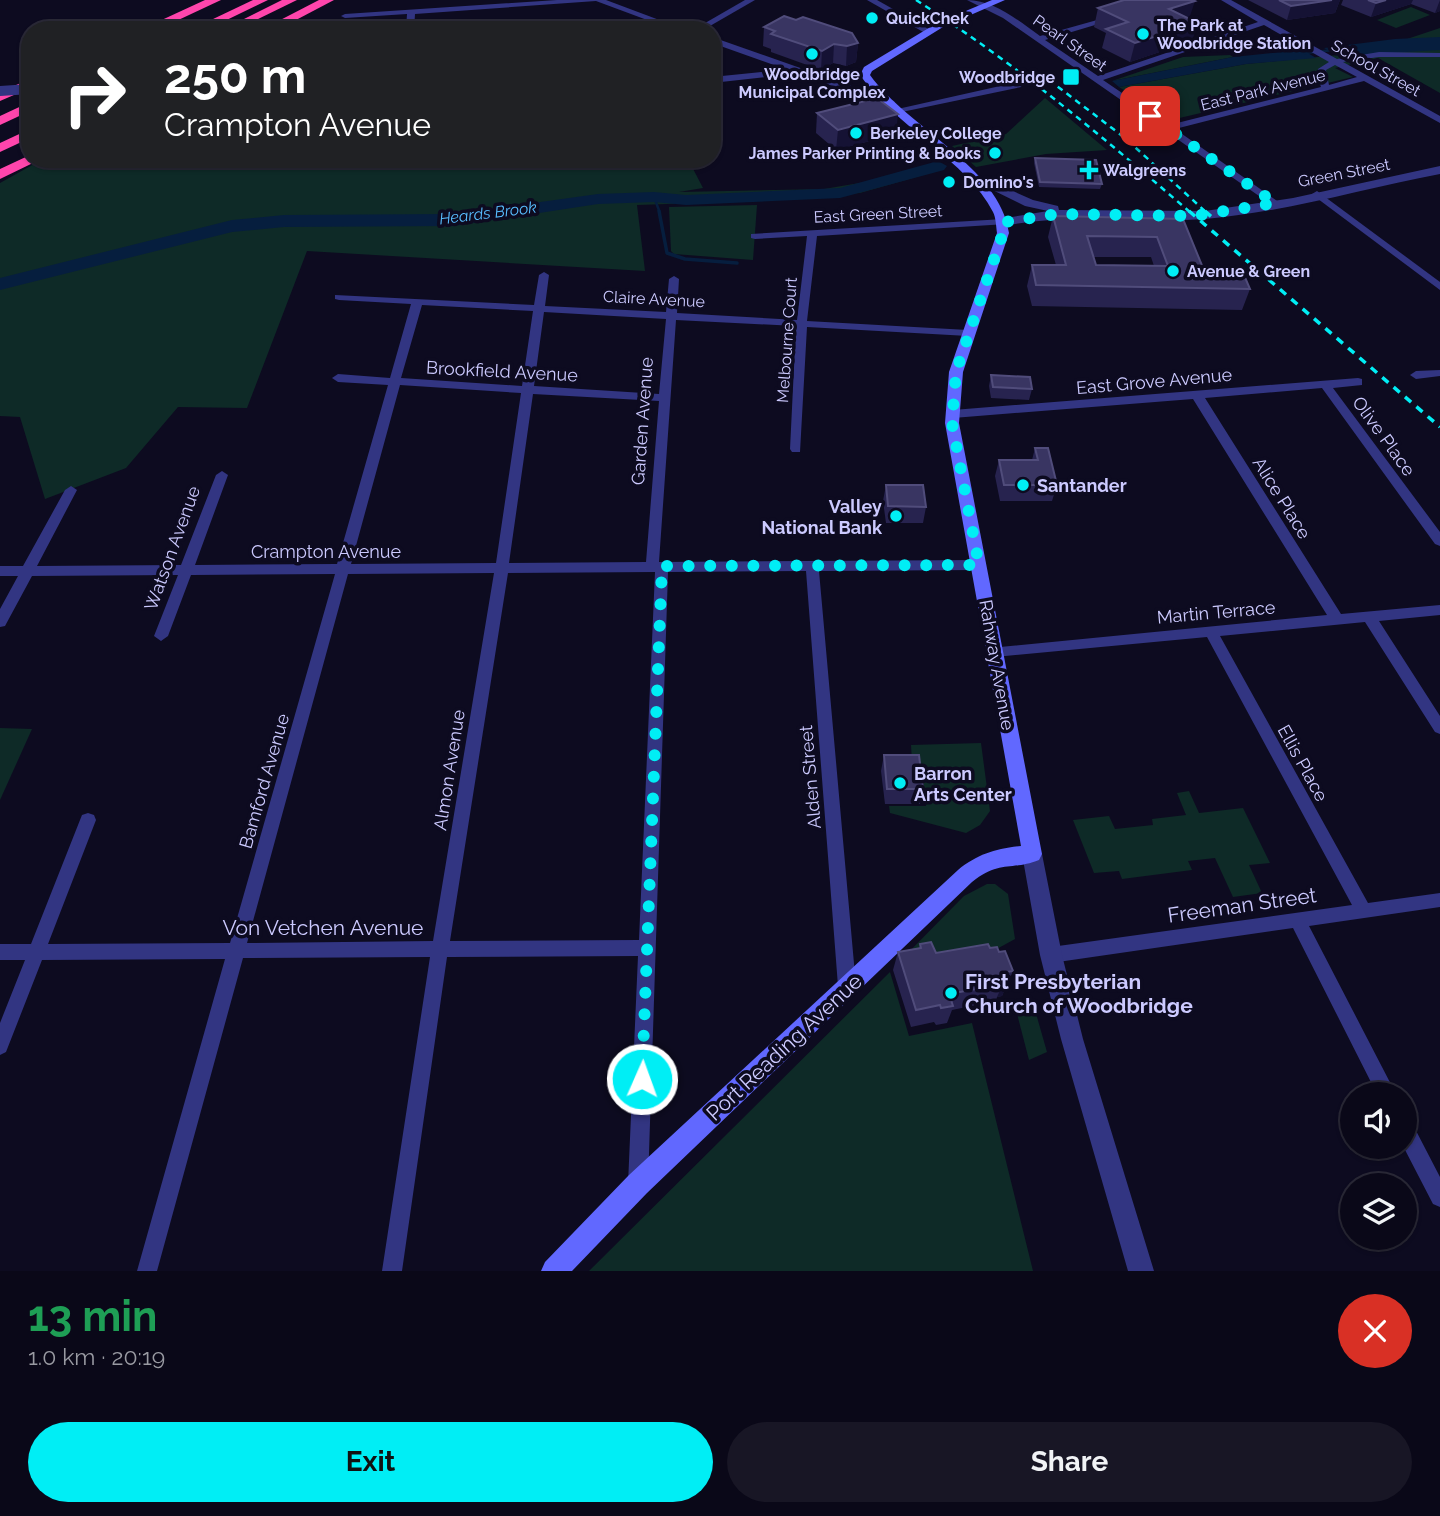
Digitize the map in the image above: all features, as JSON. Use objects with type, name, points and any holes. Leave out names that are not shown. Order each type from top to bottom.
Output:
[{"type":"highway","points":[[167,21],[215,0]]},
{"type":"highway","points":[[215,21],[261,0]]},
{"type":"highway","points":[[246,21],[291,0]]},
{"type":"highway","points":[[256,21],[299,0]]},
{"type":"highway","points":[[285,21],[328,0]]},
{"type":"highway","points":[[212,21],[224,17]]},
{"type":"highway","points":[[0,97],[21,87]]},
{"type":"highway","points":[[0,110],[21,100]]},
{"type":"highway","points":[[0,121],[21,110]]},
{"type":"highway","points":[[0,136],[21,126]]},
{"type":"highway","points":[[0,148],[21,138]]},
{"type":"highway","points":[[0,166],[21,156]]},
{"type":"highway","points":[[0,175],[21,164]]},
{"type":"main road","points":[[1000,0],[928,31],[865,73],[867,80],[996,204],[1004,222]]},
{"type":"main road","name":"Rahway Avenue","points":[[1004,222],[1003,233],[956,372],[952,423],[1032,854]]},
{"type":"main road","name":"Port Reading Avenue","points":[[554,1271],[638,1184],[980,864],[995,858],[1032,854]]},
{"type":"street","points":[[345,16],[593,0]]},
{"type":"street","points":[[599,0],[657,21]]},
{"type":"street","points":[[713,21],[751,0]]},
{"type":"street","points":[[871,0],[928,31]]},
{"type":"street","name":"Pearl Street","points":[[971,0],[1003,14],[1275,203]]},
{"type":"street","name":"School Street","points":[[1225,0],[1440,120]]},
{"type":"street","points":[[410,21],[411,12]]},
{"type":"street","points":[[1039,39],[1122,13]]},
{"type":"street","points":[[1097,79],[1265,22]]},
{"type":"street","points":[[721,43],[893,106],[1018,85]]},
{"type":"street","points":[[1326,88],[1321,75],[1322,69],[1337,62],[1368,57],[1440,55]]},
{"type":"street","points":[[841,86],[868,69]]},
{"type":"street","points":[[721,78],[800,71]]},
{"type":"street","name":"East Park Avenue","points":[[1168,128],[1365,78]]},
{"type":"street","points":[[0,91],[21,90]]},
{"type":"street","name":"Green Street","points":[[1004,222],[1046,214],[1194,216],[1275,203],[1440,170]]},
{"type":"street","points":[[968,175],[1034,205],[1102,214]]},
{"type":"street","points":[[1317,194],[1440,287]]},
{"type":"street","name":"East Green Street","points":[[755,236],[1004,222]]},
{"type":"street","name":"Melbourne Court","points":[[796,449],[802,323],[812,233]]},
{"type":"street","name":"Almon Avenue","points":[[392,1271],[440,949],[502,567],[544,275]]},
{"type":"street","name":"Garden Avenue","points":[[638,1184],[663,397],[674,279]]},
{"type":"street","name":"Claire Avenue","points":[[339,297],[968,333]]},
{"type":"street","name":"Bamford Avenue","points":[[147,1271],[418,302]]},
{"type":"street","points":[[1416,374],[1440,373]]},
{"type":"street","name":"Brookfield Avenue","points":[[338,378],[663,397]]},
{"type":"street","name":"East Grove Avenue","points":[[953,414],[1358,382]]},
{"type":"street","name":"Olive Place","points":[[1325,385],[1440,541]]},
{"type":"street","name":"Alice Place","points":[[1198,395],[1337,620]]},
{"type":"street","name":"Watson Avenue","points":[[161,636],[222,475]]},
{"type":"street","points":[[0,622],[71,490]]},
{"type":"street","name":"Alden Street","points":[[812,565],[847,986]]},
{"type":"street","name":"Crampton Avenue","points":[[0,571],[979,565]]},
{"type":"street","name":"Martin Terrace","points":[[995,652],[1440,610]]},
{"type":"street","points":[[1369,617],[1440,728]]},
{"type":"street","name":"Ellis Place","points":[[1211,632],[1364,911]]},
{"type":"street","points":[[0,1046],[88,821]]},
{"type":"street","name":"Rahway Avenue","points":[[1032,854],[1051,955],[1078,1061],[1141,1271]]},
{"type":"street","name":"Freeman Street","points":[[1051,955],[1440,901]]},
{"type":"street","points":[[1298,920],[1381,1082]]},
{"type":"street","name":"Von Vetchen Avenue","points":[[0,952],[647,948]]},
{"type":"street","points":[[1417,1153],[1440,1198]]},
{"type":"green space","points":[[1411,7],[1430,15],[1396,28],[1377,20]]},
{"type":"green space","points":[[1440,28],[1440,93],[1378,58],[1335,68],[1353,77],[1171,120],[1119,87],[1246,64],[1368,52]]},
{"type":"green space","points":[[1183,57],[1233,57],[1112,81]]},
{"type":"green space","points":[[1045,98],[1107,150],[1046,154],[976,167],[952,146],[1006,134]]},
{"type":"green space","points":[[934,163],[941,170],[860,193],[759,201],[637,205],[645,271],[307,251],[247,408],[178,407],[126,468],[45,499],[20,417],[0,416],[0,183],[27,168],[693,168],[703,188],[679,192],[824,189],[877,180]]},
{"type":"green space","points":[[757,205],[753,260],[674,254],[671,251],[669,207]]},
{"type":"green space","points":[[0,728],[32,729],[0,800]]},
{"type":"green space","points":[[981,743],[990,811],[980,825],[966,833],[890,813],[889,806],[926,806],[922,770],[912,762],[911,745]]},
{"type":"green space","points":[[1189,791],[1199,813],[1243,808],[1270,863],[1249,865],[1262,893],[1233,897],[1215,858],[1188,861],[1192,870],[1122,879],[1119,871],[1094,873],[1073,820],[1109,816],[1115,829],[1153,825],[1152,819],[1186,815],[1177,793]]},
{"type":"green space","points":[[987,884],[995,884],[1008,894],[1015,939],[982,957],[897,964],[964,896]]},
{"type":"green space","points":[[890,972],[909,1036],[972,1023],[1033,1271],[589,1271]]},
{"type":"green space","points":[[1033,1003],[1047,1052],[1029,1060],[1015,1006]]},
{"type":"water","points":[[1440,37],[1440,50],[1337,56],[1324,48],[1395,39]]},
{"type":"water","points":[[1303,50],[1316,58],[1246,64],[1119,87],[1112,81],[1233,57]]},
{"type":"building","points":[[1124,0],[1193,0],[1195,1],[1169,9],[1198,23],[1135,43],[1106,29],[1128,22],[1098,8]]},
{"type":"building","points":[[1279,0],[1332,0],[1291,6]]},
{"type":"building","points":[[784,16],[796,20],[803,17],[852,33],[858,43],[847,46],[834,44],[822,51],[771,34],[775,31],[764,27]]},
{"type":"building","points":[[877,98],[898,114],[838,130],[817,113]]},
{"type":"building","name":"Walgreens","points":[[1035,158],[1096,160],[1102,184],[1040,182]]},
{"type":"building","points":[[1053,216],[1183,219],[1203,268],[1241,268],[1250,289],[1036,285],[1032,265],[1066,265]],"holes":[[[1087,236],[1157,237],[1168,266],[1096,265]]]},
{"type":"building","points":[[991,375],[1030,377],[1032,389],[993,387]]},
{"type":"building","points":[[1035,448],[1048,448],[1057,485],[1004,485],[999,460],[1038,460]]},
{"type":"building","points":[[886,485],[923,485],[926,507],[888,506]]},
{"type":"building","points":[[884,755],[919,755],[923,789],[887,789]]},
{"type":"building","points":[[931,942],[936,953],[988,944],[990,948],[997,947],[999,952],[1005,951],[1013,971],[1007,972],[1009,978],[1002,980],[1003,984],[949,994],[953,1006],[941,1008],[940,1005],[916,1010],[898,952],[921,948],[920,944]]},
{"type":"waterway","name":"Heards Brook","points":[[1305,53],[1334,50]]},
{"type":"waterway","name":"Heards Brook","points":[[0,284],[232,226],[284,221],[453,220],[598,199],[654,197],[686,200],[840,193],[938,166]]},
{"type":"waterway","points":[[654,197],[660,213]]},
{"type":"waterway","points":[[659,211],[667,253],[685,259],[737,263]]},
{"type":"railway","points":[[916,0],[1023,75],[1191,213]]},
{"type":"railway","points":[[1049,80],[1125,138],[1207,213]]},
{"type":"railway","points":[[1189,211],[1440,427]]},
{"type":"railway","points":[[1205,211],[1215,220]]},
{"type":"place","name":"QuickChek","points":[[872,18]]},
{"type":"place","name":"The Park at Woodbridge Station","points":[[1143,34]]},
{"type":"place","name":"Woodbridge Municipal Complex","points":[[812,54]]},
{"type":"place","name":"Woodbridge","points":[[1071,77]]},
{"type":"place","name":"Berkeley College","points":[[856,133]]},
{"type":"place","name":"James Parker Printing & Books","points":[[995,153]]},
{"type":"place","name":"Walgreens","points":[[1089,170]]},
{"type":"place","name":"Domino's","points":[[949,182]]},
{"type":"place","name":"Avenue & Green","points":[[1173,271]]},
{"type":"place","name":"Santander","points":[[1023,485]]},
{"type":"place","name":"Valley National Bank","points":[[896,516]]},
{"type":"place","name":"Barron Arts Center","points":[[900,783]]},
{"type":"place","name":"First Presbyterian Church of Woodbridge","points":[[951,993]]},
{"type":"route","points":[[642,1079],[662,566],[979,565],[952,423],[956,372],[1003,233],[1004,222],[1027,216],[1057,214],[1194,216],[1275,203],[1150,116]]}]
